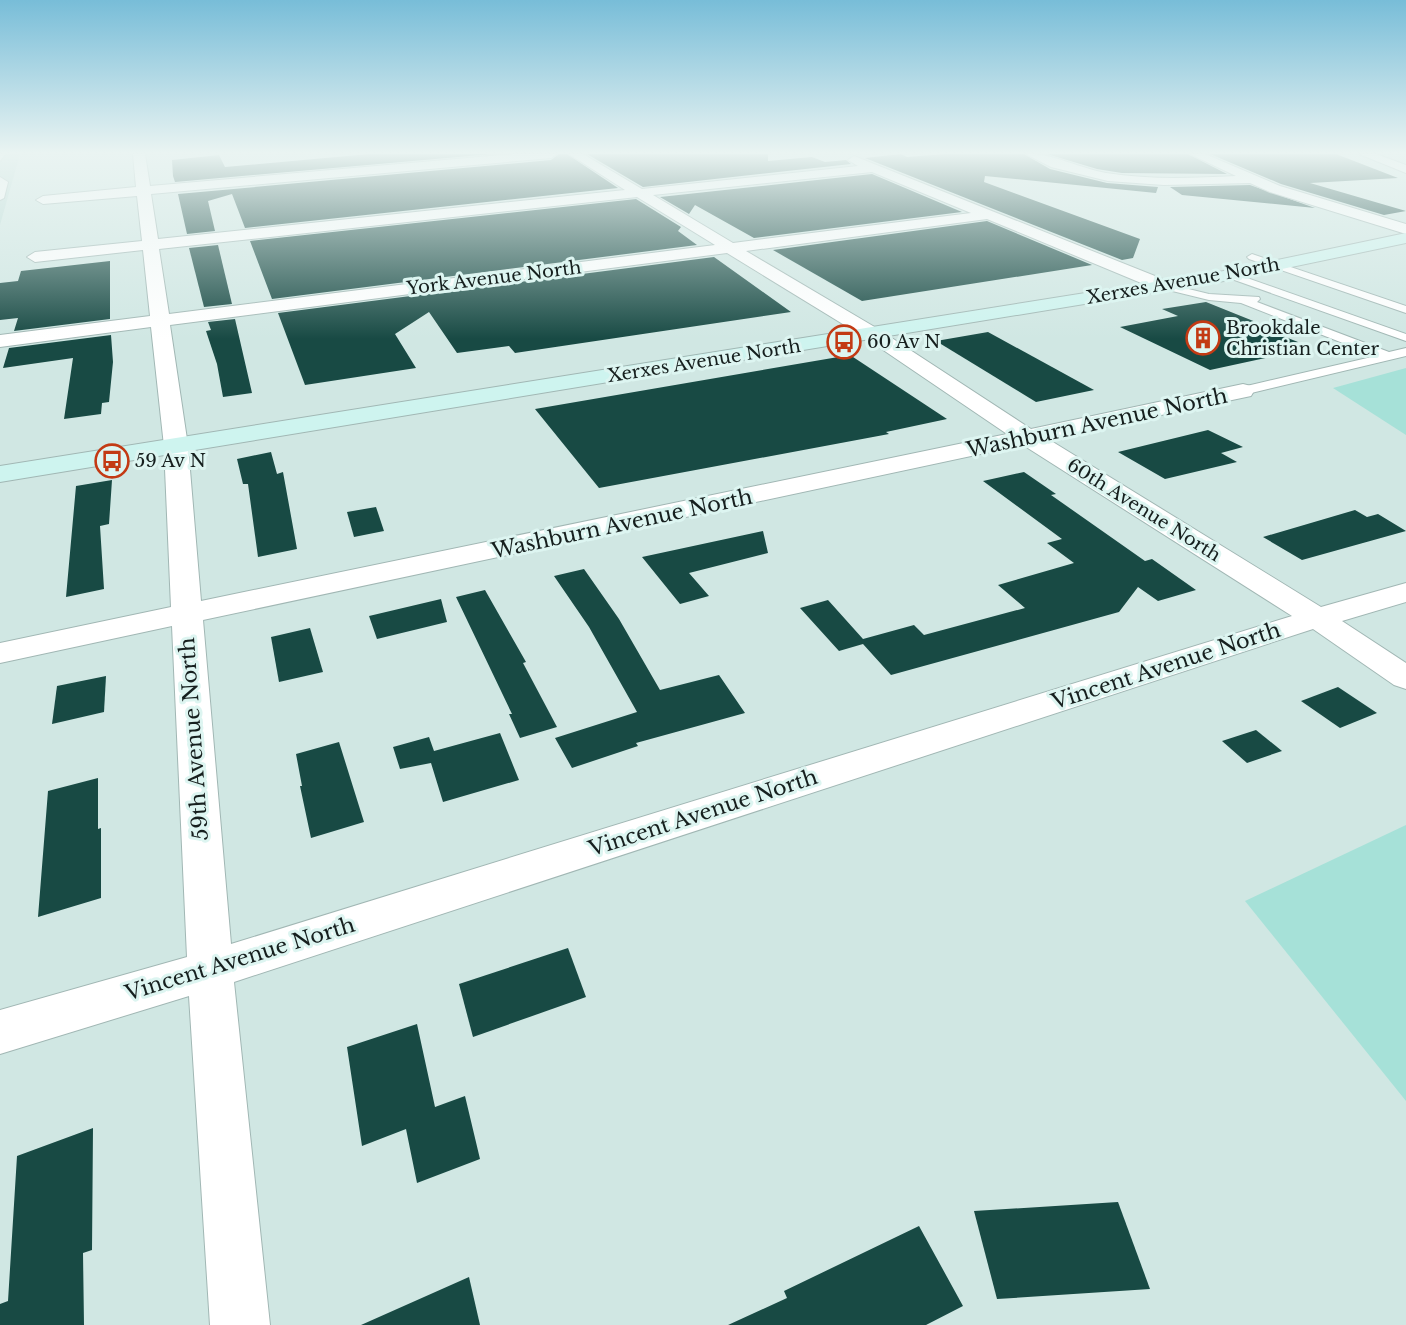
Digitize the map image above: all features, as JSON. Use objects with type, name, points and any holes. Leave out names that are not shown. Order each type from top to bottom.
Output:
[{"type":"street","name":"59th Avenue North","points":[[147,216],[174,437],[210,970],[240,1325]]},
{"type":"street","points":[[35,257],[424,216]]},
{"type":"street","name":"60th Avenue North","points":[[676,216],[872,333],[1029,438],[1317,618],[1406,678]]},
{"type":"street","name":"York Avenue North","points":[[0,341],[981,216]]},
{"type":"street","points":[[990,216],[1164,286]]},
{"type":"street","points":[[1358,216],[1404,230]]},
{"type":"street","name":"Xerxes Avenue North","points":[[0,474],[174,437],[849,321],[1252,257],[1404,230]]},
{"type":"street","name":"Xerxes Avenue North","points":[[23,451],[174,437],[872,333],[1230,275],[1278,265],[1404,230]]},
{"type":"street","name":"Washburn Avenue North","points":[[0,653],[185,616],[1243,391]]},
{"type":"street","name":"Vincent Avenue North","points":[[0,1032],[210,970],[1317,618],[1406,592]]},
{"type":"lane","points":[[1252,257],[1406,310]]},
{"type":"lane","points":[[1230,275],[1406,338]]},
{"type":"lane","points":[[1164,286],[1192,295],[1243,300],[1290,297]]},
{"type":"lane","points":[[1243,300],[1390,357]]},
{"type":"lane","points":[[1243,391],[1406,352]]},
{"type":"green space","points":[[1406,368],[1406,435],[1333,388]]},
{"type":"green space","points":[[1406,825],[1406,1101],[1245,901]]},
{"type":"building","points":[[183,216],[211,216],[215,231],[187,234]]},
{"type":"building","points":[[240,216],[358,216],[245,228]]},
{"type":"building","points":[[481,216],[663,216],[681,227],[678,231],[697,245],[272,299],[250,241]]},
{"type":"building","points":[[714,216],[931,216],[754,238]]},
{"type":"building","points":[[1011,216],[1077,216],[1140,239],[1133,258],[1122,260]]},
{"type":"building","points":[[987,221],[1092,265],[862,301],[773,250]]},
{"type":"building","points":[[218,245],[232,304],[204,307],[189,248]]},
{"type":"building","points":[[714,257],[791,312],[515,353],[509,346],[457,353],[429,312],[395,334],[416,368],[305,385],[278,313]]},
{"type":"building","points":[[110,261],[110,319],[14,331],[18,318],[0,320],[0,283],[18,281],[21,271]]},
{"type":"building","name":"Brookdale Christian Center","points":[[1206,302],[1281,332],[1275,333],[1298,342],[1255,351],[1270,357],[1210,370],[1120,327],[1178,316],[1162,309]]},
{"type":"building","points":[[235,319],[252,393],[223,397],[217,364],[206,331],[211,330],[208,322]]},
{"type":"building","points":[[988,332],[1094,390],[1036,402],[936,341]]},
{"type":"building","points":[[111,335],[113,362],[109,402],[102,403],[101,414],[64,419],[73,358],[3,368],[9,348]]},
{"type":"building","points":[[850,355],[947,419],[886,432],[889,434],[599,488],[535,409]]},
{"type":"building","points":[[1208,430],[1243,447],[1221,453],[1237,462],[1165,479],[1118,452]]},
{"type":"building","points":[[271,452],[277,474],[283,472],[297,549],[258,557],[248,484],[243,484],[237,459]]},
{"type":"building","points":[[1024,472],[1056,494],[1051,495],[1145,561],[1152,559],[1196,590],[1158,601],[1138,587],[1119,612],[891,675],[863,644],[839,651],[800,608],[828,600],[863,639],[914,625],[924,635],[1025,608],[998,585],[1074,563],[1047,543],[1062,539],[983,481]]},
{"type":"building","points":[[112,480],[109,524],[100,526],[104,589],[66,597],[76,486]]},
{"type":"building","points":[[376,507],[384,531],[354,537],[347,512]]},
{"type":"building","points":[[1355,510],[1367,517],[1378,514],[1406,531],[1302,560],[1263,537]]},
{"type":"building","points":[[763,531],[768,553],[689,573],[709,596],[680,604],[642,557]]},
{"type":"building","points":[[584,569],[619,619],[660,690],[719,675],[745,713],[636,743],[638,746],[572,768],[555,738],[637,712],[589,627],[554,576]]},
{"type":"building","points":[[485,590],[526,662],[523,663],[557,727],[520,738],[509,714],[512,714],[456,597]]},
{"type":"building","points":[[441,599],[447,622],[377,639],[369,616]]},
{"type":"building","points":[[310,628],[323,672],[279,682],[271,637]]},
{"type":"building","points":[[106,676],[104,712],[52,724],[57,686]]},
{"type":"building","points":[[1338,687],[1377,713],[1340,728],[1301,701]]},
{"type":"building","points":[[1256,730],[1282,751],[1247,763],[1222,741]]},
{"type":"building","points":[[500,733],[519,780],[443,802],[431,763],[400,769],[393,747],[429,737],[434,751]]},
{"type":"building","points":[[339,742],[364,822],[311,838],[296,754]]},
{"type":"building","points":[[98,778],[101,898],[38,917],[48,791]]},
{"type":"building","points":[[568,948],[586,997],[473,1037],[459,984]]},
{"type":"building","points":[[417,1024],[435,1107],[465,1096],[480,1159],[417,1183],[406,1129],[362,1146],[347,1047]]},
{"type":"building","points":[[93,1128],[92,1250],[83,1253],[84,1325],[0,1325],[0,1304],[8,1301],[17,1156]]},
{"type":"building","points":[[1118,1202],[1150,1289],[997,1299],[974,1211]]},
{"type":"building","points":[[919,1226],[963,1306],[926,1325],[728,1325],[787,1298],[784,1291]]},
{"type":"building","points":[[469,1277],[480,1325],[361,1325]]},
{"type":"place","name":"Brookdale Christian Center","points":[[1203,338]]},
{"type":"place","name":"60 Av N","points":[[844,342]]},
{"type":"place","name":"59 Av N","points":[[112,461]]}]
